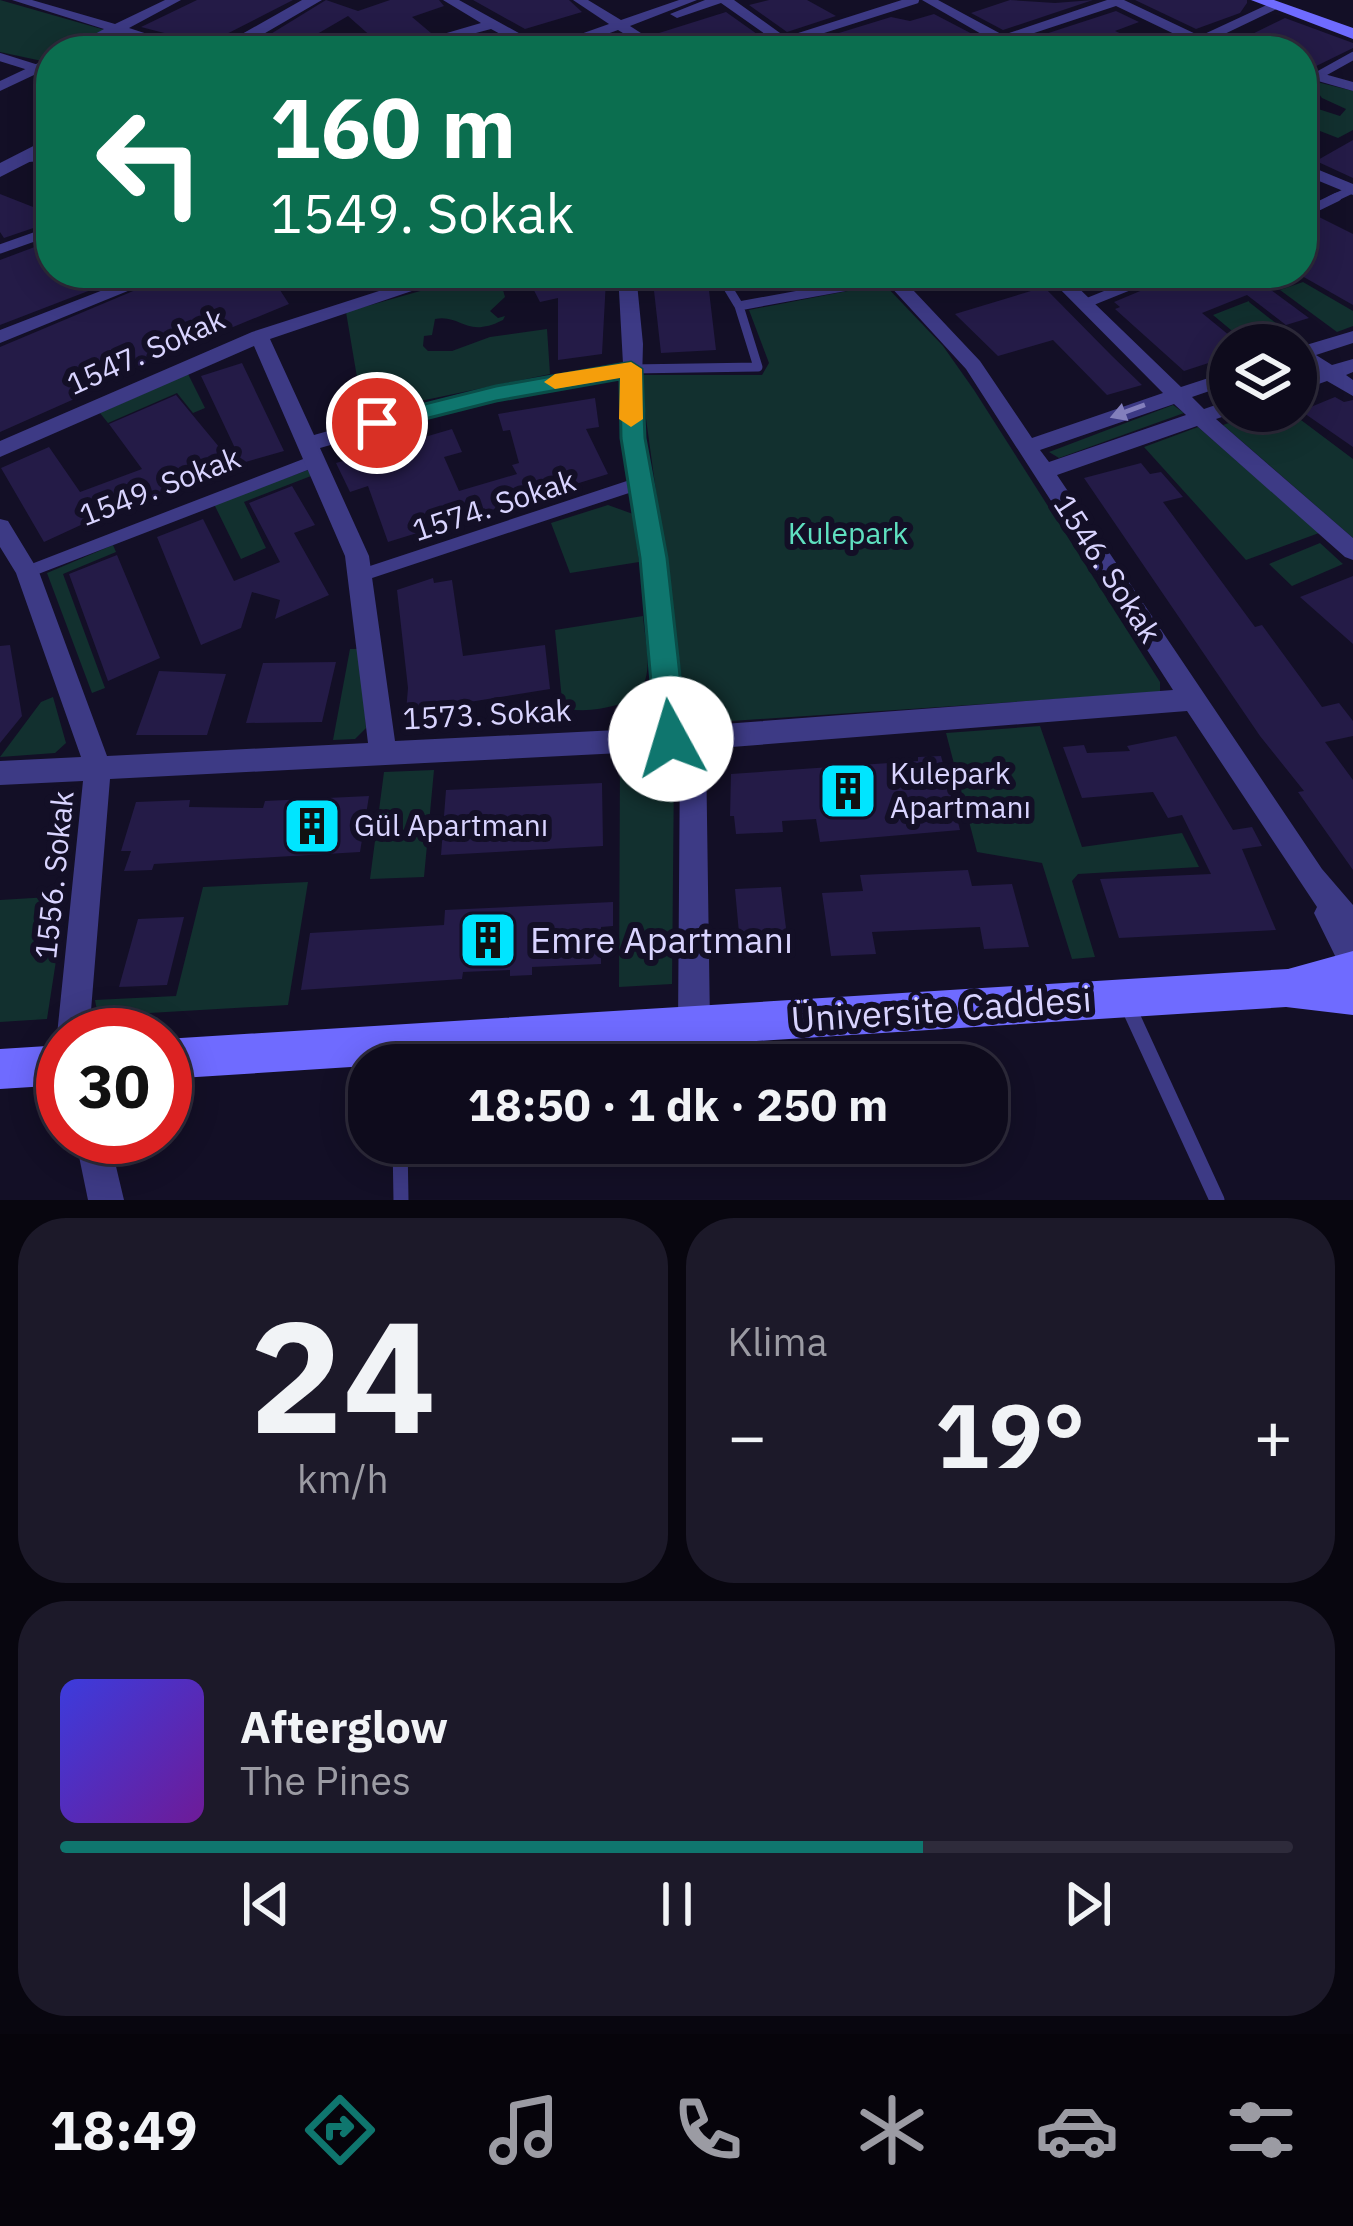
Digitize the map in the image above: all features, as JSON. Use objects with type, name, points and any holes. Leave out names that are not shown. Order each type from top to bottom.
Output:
[{"type":"main road","points":[[1276,2],[1353,30]]},
{"type":"main road","name":"Üniversite Caddesi","points":[[1286,988],[1353,970]]},
{"type":"main road","name":"Üniversite Caddesi","points":[[499,1044],[694,1025],[1124,997],[1286,988],[1353,995]]},
{"type":"main road","name":"Üniversite Caddesi","points":[[192,1058],[348,1055]]},
{"type":"main road","points":[[0,1069],[36,1067]]},
{"type":"street","points":[[19,0],[141,36]]},
{"type":"street","points":[[102,36],[176,0]]},
{"type":"street","points":[[250,36],[314,0]]},
{"type":"street","points":[[448,0],[516,36]]},
{"type":"street","points":[[579,0],[639,36]]},
{"type":"street","points":[[604,36],[682,6],[721,0],[777,36]]},
{"type":"street","points":[[928,0],[998,36]]},
{"type":"street","points":[[1013,36],[1115,1],[1190,36]]},
{"type":"street","points":[[1211,36],[1276,2]]},
{"type":"street","points":[[449,36],[494,24]]},
{"type":"street","points":[[0,87],[36,72]]},
{"type":"street","points":[[1317,76],[1353,87]]},
{"type":"street","points":[[0,171],[36,151]]},
{"type":"street","points":[[1317,174],[1353,189]]},
{"type":"street","points":[[0,337],[125,288]]},
{"type":"street","name":"1547. Sokak","points":[[0,450],[369,288]]},
{"type":"street","points":[[628,288],[631,417],[682,738],[694,1025]]},
{"type":"street","name":"1546. Sokak","points":[[901,288],[974,365],[1312,879],[1353,928]]},
{"type":"street","points":[[1068,288],[1200,417],[1353,551]]},
{"type":"street","points":[[260,336],[362,574],[383,754]]},
{"type":"street","points":[[1317,348],[1353,337]]},
{"type":"street","points":[[1317,365],[1353,388]]},
{"type":"street","points":[[1317,378],[1353,365]]},
{"type":"street","name":"1549. Sokak","points":[[313,452],[466,400],[631,369]]},
{"type":"street","points":[[1028,447],[1209,383]]},
{"type":"street","points":[[1044,472],[1209,414]]},
{"type":"street","name":"1556. Sokak","points":[[0,527],[27,572],[98,767],[76,1008]]},
{"type":"street","name":"1573. Sokak","points":[[0,773],[682,738],[1192,700]]},
{"type":"street","name":"1546. Sokak","points":[[1312,879],[1353,959]]},
{"type":"street","points":[[98,1164],[106,1200]]},
{"type":"lane","points":[[819,36],[915,0]]},
{"type":"lane","points":[[1317,76],[1353,56]]},
{"type":"lane","points":[[0,57],[36,66]]},
{"type":"lane","points":[[24,158],[36,158]]},
{"type":"lane","points":[[1317,207],[1353,189]]},
{"type":"lane","points":[[0,249],[36,236]]},
{"type":"lane","points":[[631,369],[758,368],[760,362],[728,288]]},
{"type":"lane","points":[[739,307],[828,288]]},
{"type":"lane","points":[[1084,304],[1124,288]]},
{"type":"lane","name":"1549. Sokak","points":[[27,572],[313,452]]},
{"type":"lane","name":"1574. Sokak","points":[[362,574],[640,483]]},
{"type":"lane","points":[[1124,997],[1217,1200]]},
{"type":"lane","points":[[400,1164],[401,1200]]},
{"type":"green space","points":[[0,0],[105,30],[93,36],[36,36],[36,60],[0,52]]},
{"type":"green space","points":[[1317,82],[1353,91],[1353,130],[1338,138],[1317,130],[1317,109],[1340,116],[1346,109],[1322,98]]},
{"type":"green space","points":[[431,288],[502,288],[505,297],[490,311],[498,318],[505,316],[503,320],[472,327],[435,319],[432,335],[424,336],[423,346],[428,351],[452,351],[490,337],[547,329],[550,374],[363,413],[346,312]]},
{"type":"green space","name":"Kulepark","points":[[863,288],[888,288],[943,346],[974,390],[1160,682],[1160,692],[688,724],[640,375],[762,375],[769,363],[749,310]]},
{"type":"green space","points":[[1313,288],[1353,311],[1353,326],[1337,332],[1280,290]]},
{"type":"green space","points":[[1249,301],[1277,324],[1224,324],[1213,315]]},
{"type":"green space","points":[[188,374],[205,408],[193,413],[177,393],[108,423],[100,413]]},
{"type":"green space","points":[[1173,405],[1184,413],[1059,458],[1049,452]]},
{"type":"green space","points":[[1198,427],[1319,533],[1246,560],[1144,447]]},
{"type":"green space","points":[[1231,432],[1317,432],[1353,459],[1353,538]]},
{"type":"green space","points":[[308,470],[311,476],[244,502],[266,548],[241,559],[214,504]]},
{"type":"green space","points":[[608,505],[633,514],[639,562],[570,573],[551,523]]},
{"type":"green space","points":[[1320,543],[1343,564],[1292,586],[1269,564]]},
{"type":"green space","points":[[113,545],[116,552],[63,574],[105,688],[92,693],[47,573]]},
{"type":"green space","points":[[643,616],[647,670],[640,691],[617,705],[569,709],[562,700],[555,630]]},
{"type":"green space","points":[[350,649],[360,649],[366,728],[355,739],[333,740]]},
{"type":"green space","points":[[53,697],[66,743],[55,753],[0,757],[41,702]]},
{"type":"green space","points":[[1040,726],[1082,847],[1182,833],[1199,867],[1078,874],[1072,881],[1095,957],[1072,959],[1042,863],[977,852],[946,733]]},
{"type":"green space","points":[[659,758],[674,767],[672,984],[619,987],[620,760]]},
{"type":"green space","points":[[434,770],[424,877],[370,879],[384,772]]},
{"type":"green space","points":[[308,882],[288,1005],[192,1011],[96,1008],[95,1000],[176,996],[203,887]]},
{"type":"green space","points":[[66,896],[49,1008],[36,1008],[36,1020],[0,1022],[0,900]]},
{"type":"building","points":[[197,0],[293,0],[223,36],[176,36],[141,27]]},
{"type":"building","points":[[326,0],[358,11],[390,0],[439,0],[444,6],[412,17],[431,33],[421,36],[371,36],[348,16],[314,36],[267,36]]},
{"type":"building","points":[[473,0],[569,0],[582,12],[525,29]]},
{"type":"building","points":[[807,0],[836,16],[787,32],[749,5]]},
{"type":"building","points":[[1010,0],[1093,0],[1003,30],[971,13]]},
{"type":"building","points":[[1135,0],[1247,3],[1240,13],[1196,29]]},
{"type":"building","points":[[1116,11],[1139,22],[1115,31],[1126,36],[1039,36]]},
{"type":"building","points":[[726,12],[760,36],[664,36],[659,33]]},
{"type":"building","points":[[934,14],[976,36],[829,36],[891,17],[910,21]]},
{"type":"building","points":[[1285,18],[1353,43],[1353,48],[1317,66],[1317,36],[1248,36]]},
{"type":"building","points":[[1353,140],[1353,178],[1317,160]]},
{"type":"building","points":[[0,194],[36,208],[36,227],[4,238]]},
{"type":"building","points":[[1317,218],[1353,234],[1353,305],[1317,285]]},
{"type":"building","points":[[36,246],[36,288],[96,288],[0,325],[0,260]]},
{"type":"building","points":[[140,288],[279,288],[289,304],[100,382],[99,388],[0,432],[0,347]]},
{"type":"building","points":[[533,288],[606,288],[602,354],[558,360],[558,298],[540,302]]},
{"type":"building","points":[[654,288],[709,288],[716,350],[661,353]]},
{"type":"building","points":[[1045,288],[1142,385],[1107,395],[1053,340],[998,356],[955,314]]},
{"type":"building","points":[[1147,288],[1268,288],[1309,318],[1285,324],[1247,295],[1202,313],[1215,324],[1209,324],[1209,363],[1184,371],[1115,309],[1120,307],[1114,302]]},
{"type":"building","points":[[242,363],[284,451],[242,463],[201,376]]},
{"type":"building","points":[[176,395],[234,465],[230,470],[109,512],[44,542],[1,468],[49,447],[80,492],[142,469],[109,424]]},
{"type":"building","points":[[1335,397],[1353,400],[1353,447],[1317,422],[1317,404]]},
{"type":"building","points":[[595,398],[599,427],[586,429],[608,474],[388,542],[368,486],[350,492],[336,463],[452,429],[462,452],[444,457],[459,491],[517,474],[512,465],[519,463],[510,430],[503,431],[498,414]]},
{"type":"building","points":[[1141,463],[1150,474],[1161,472],[1183,497],[1163,502],[1255,627],[1262,625],[1322,707],[1339,703],[1353,721],[1353,736],[1325,742],[1353,780],[1353,870],[1298,792],[1304,791],[1260,736],[1084,478]]},
{"type":"building","points":[[292,486],[315,525],[294,533],[329,595],[275,619],[280,600],[252,592],[241,628],[201,645],[157,537],[203,519],[234,581],[280,562],[249,503]]},
{"type":"building","points":[[117,555],[160,658],[108,681],[69,574]]},
{"type":"building","points":[[1353,576],[1353,644],[1300,597]]},
{"type":"building","points":[[433,578],[434,583],[452,580],[463,656],[545,645],[550,689],[406,712],[408,688],[397,590]]},
{"type":"building","points":[[10,645],[22,716],[0,743],[0,646]]},
{"type":"building","points":[[336,662],[322,722],[246,723],[263,663]]},
{"type":"building","points":[[159,671],[226,674],[207,735],[136,735]]},
{"type":"building","points":[[1176,736],[1233,830],[1252,827],[1262,846],[1242,849],[1276,930],[1119,938],[1100,879],[1211,874],[1182,815],[1168,818],[1153,792],[1082,798],[1063,747],[1084,745],[1087,753],[1130,751],[1127,746]]},
{"type":"building","points":[[941,756],[960,830],[820,842],[816,819],[782,821],[783,832],[736,834],[734,816],[730,816],[731,774]]},
{"type":"building","points":[[602,783],[603,846],[441,855],[446,790]]},
{"type":"building","points":[[369,796],[360,852],[154,864],[152,870],[124,871],[131,851],[121,851],[136,802],[190,800],[189,807],[263,808],[265,801]]},
{"type":"building","points":[[968,870],[972,886],[1012,884],[1029,947],[984,949],[980,927],[914,930],[872,932],[876,954],[831,956],[822,893],[863,891],[860,875]]},
{"type":"building","points":[[781,887],[789,953],[741,955],[735,889]]},
{"type":"building","points":[[613,902],[613,926],[601,927],[601,964],[532,967],[532,975],[510,976],[510,970],[463,972],[462,979],[301,990],[310,933],[444,925],[445,910]]},
{"type":"building","points":[[184,917],[167,985],[119,987],[138,919]]},
{"type":"slow traffic","points":[[555,382],[631,369],[631,419]]},
{"type":"place","name":"Kulepark Apartmanı","points":[[848,791]]},
{"type":"place","name":"Gül Apartmanı","points":[[312,826]]},
{"type":"place","name":"Emre Apartmanı","points":[[488,940]]},
{"type":"route","points":[[377,423],[496,393],[631,369],[633,438],[654,558],[671,739]]}]
